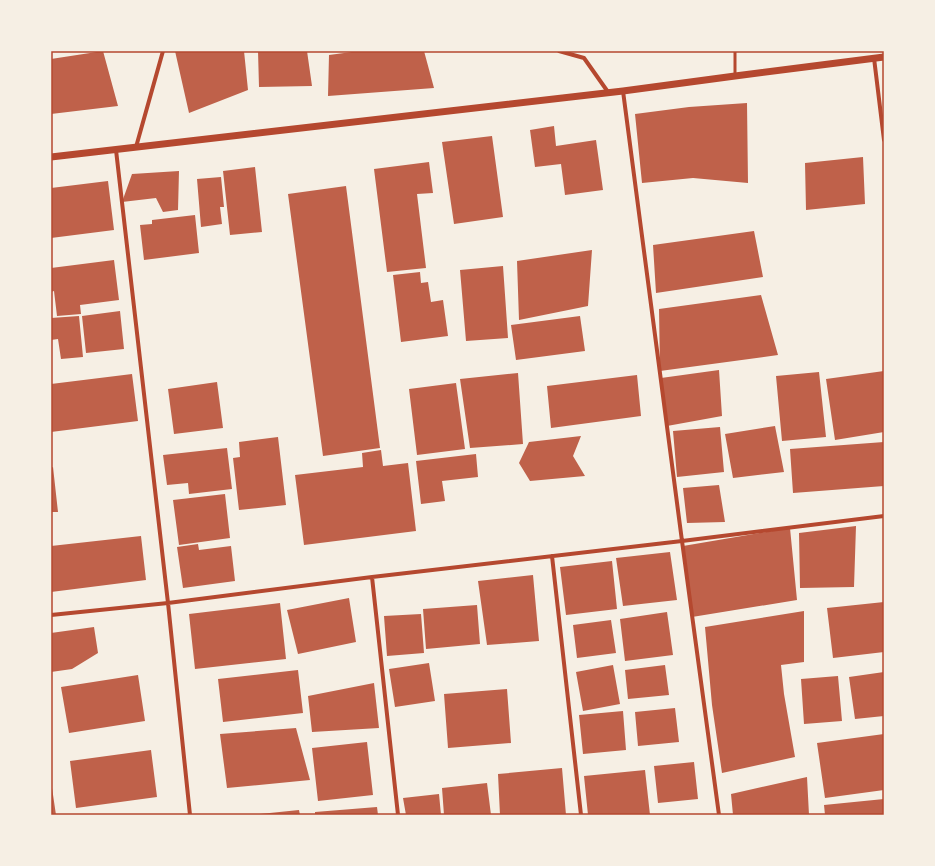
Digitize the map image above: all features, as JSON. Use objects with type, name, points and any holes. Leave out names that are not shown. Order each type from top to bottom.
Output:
[{"type":"street","points":[[136,147],[163,51]]},
{"type":"street","points":[[560,51],[584,58],[608,92]]},
{"type":"street","points":[[51,157],[623,91],[884,57]]},
{"type":"street","points":[[874,58],[884,140]]},
{"type":"street","points":[[623,91],[719,815]]},
{"type":"street","points":[[116,150],[168,604],[190,815]]},
{"type":"street","points":[[51,615],[168,604],[372,577],[884,516]]},
{"type":"street","points":[[552,556],[581,815]]},
{"type":"street","points":[[372,577],[398,815]]},
{"type":"lane","points":[[735,51],[735,76]]},
{"type":"building","points":[[103,51],[118,106],[51,114],[51,59]]},
{"type":"building","points":[[175,51],[244,51],[248,90],[189,113]]},
{"type":"building","points":[[258,51],[307,51],[312,86],[259,87]]},
{"type":"building","points":[[359,51],[424,51],[434,88],[328,96],[329,55]]},
{"type":"building","points":[[747,103],[748,183],[693,178],[642,183],[635,114],[689,107]]},
{"type":"building","points":[[554,126],[556,146],[596,140],[603,190],[565,195],[561,164],[535,167],[530,130]]},
{"type":"building","points":[[492,136],[503,217],[454,224],[442,142]]},
{"type":"building","points":[[863,157],[865,204],[806,210],[805,163]]},
{"type":"building","points":[[429,162],[433,193],[417,194],[426,268],[387,272],[374,169]]},
{"type":"building","points":[[255,167],[262,232],[230,235],[223,171]]},
{"type":"building","points":[[179,171],[178,210],[163,212],[156,198],[122,202],[132,174]]},
{"type":"building","points":[[221,177],[224,207],[220,207],[222,224],[201,227],[197,179]]},
{"type":"building","points":[[108,181],[114,230],[51,238],[51,188]]},
{"type":"building","points":[[346,186],[380,448],[323,456],[288,194]]},
{"type":"building","points":[[195,215],[199,253],[144,260],[140,225],[152,224],[152,220]]},
{"type":"building","points":[[754,231],[763,277],[656,293],[653,245]]},
{"type":"building","points":[[592,250],[588,306],[519,320],[517,261]]},
{"type":"building","points":[[114,260],[119,300],[80,305],[81,314],[57,316],[54,291],[51,292],[51,268]]},
{"type":"building","points":[[503,266],[508,338],[466,341],[460,270]]},
{"type":"building","points":[[420,272],[421,283],[428,282],[431,302],[443,300],[448,336],[401,342],[393,275]]},
{"type":"building","points":[[761,295],[778,355],[660,371],[659,309]]},
{"type":"building","points":[[120,311],[124,349],[86,353],[82,316]]},
{"type":"building","points":[[79,316],[83,357],[61,359],[58,339],[51,340],[51,318]]},
{"type":"building","points":[[580,316],[585,351],[516,360],[511,325]]},
{"type":"building","points":[[719,370],[722,416],[667,426],[661,378]]},
{"type":"building","points":[[884,371],[884,432],[835,440],[826,379]]},
{"type":"building","points":[[819,372],[826,437],[782,441],[776,376]]},
{"type":"building","points":[[518,373],[523,444],[470,448],[460,379]]},
{"type":"building","points":[[132,374],[138,421],[51,432],[51,384]]},
{"type":"building","points":[[637,375],[641,416],[551,428],[547,386]]},
{"type":"building","points":[[217,382],[223,428],[174,434],[168,389]]},
{"type":"building","points":[[456,383],[465,449],[417,455],[409,389]]},
{"type":"building","points":[[775,426],[784,472],[733,478],[725,434]]},
{"type":"building","points":[[720,427],[724,472],[677,477],[673,431]]},
{"type":"building","points":[[581,436],[573,456],[585,476],[530,481],[519,463],[529,442]]},
{"type":"building","points":[[278,437],[286,505],[239,510],[233,458],[240,457],[239,442]]},
{"type":"building","points":[[884,442],[884,486],[793,493],[790,449]]},
{"type":"building","points":[[227,448],[232,489],[189,494],[188,483],[167,485],[163,455]]},
{"type":"building","points":[[381,450],[383,466],[408,463],[416,531],[304,545],[295,475],[363,467],[362,453]]},
{"type":"building","points":[[476,454],[478,477],[442,481],[445,501],[421,504],[416,461]]},
{"type":"building","points":[[53,467],[58,512],[51,512],[51,468]]},
{"type":"building","points":[[719,485],[725,522],[687,523],[683,488]]},
{"type":"building","points":[[225,494],[230,538],[179,545],[173,500]]},
{"type":"building","points":[[856,526],[854,587],[800,588],[799,533]]},
{"type":"building","points":[[790,528],[797,600],[692,617],[683,546]]},
{"type":"building","points":[[141,536],[146,580],[51,592],[51,546]]},
{"type":"building","points":[[198,544],[199,550],[231,546],[235,581],[183,588],[177,547]]},
{"type":"building","points":[[670,552],[677,600],[623,606],[616,558]]},
{"type":"building","points":[[612,561],[617,609],[566,615],[560,567]]},
{"type":"building","points":[[533,575],[539,641],[487,645],[478,581]]},
{"type":"building","points":[[349,598],[356,642],[298,654],[287,610]]},
{"type":"building","points":[[884,602],[884,652],[833,658],[827,608]]},
{"type":"building","points":[[280,603],[286,659],[195,669],[189,614]]},
{"type":"building","points":[[477,605],[480,644],[426,649],[423,609]]},
{"type":"building","points":[[804,611],[804,662],[781,665],[784,694],[795,757],[722,773],[712,705],[705,627]]},
{"type":"building","points":[[667,612],[673,655],[625,661],[620,619]]},
{"type":"building","points":[[421,614],[424,653],[387,656],[384,616]]},
{"type":"building","points":[[611,620],[616,653],[577,658],[573,625]]},
{"type":"building","points":[[94,627],[98,653],[72,669],[51,672],[51,633]]},
{"type":"building","points":[[429,663],[435,701],[395,707],[389,669]]},
{"type":"building","points":[[613,665],[620,704],[583,711],[576,672]]},
{"type":"building","points":[[665,665],[669,695],[628,699],[625,670]]},
{"type":"building","points":[[298,670],[303,713],[223,722],[218,679]]},
{"type":"building","points":[[884,672],[884,716],[855,719],[849,677]]},
{"type":"building","points":[[138,675],[145,721],[69,733],[61,687]]},
{"type":"building","points":[[838,676],[842,721],[804,724],[801,679]]},
{"type":"building","points":[[374,683],[379,728],[312,732],[308,696]]},
{"type":"building","points":[[507,689],[511,743],[448,748],[444,694]]},
{"type":"building","points":[[675,708],[679,742],[638,746],[635,712]]},
{"type":"building","points":[[623,711],[626,750],[583,754],[579,715]]},
{"type":"building","points":[[296,728],[310,780],[227,788],[220,734]]},
{"type":"building","points":[[884,734],[884,790],[825,798],[817,743]]},
{"type":"building","points":[[367,742],[373,795],[318,801],[312,748]]},
{"type":"building","points":[[151,750],[157,797],[76,808],[70,761]]},
{"type":"building","points":[[694,762],[698,799],[658,803],[654,766]]},
{"type":"building","points":[[562,768],[566,815],[500,815],[498,774]]},
{"type":"building","points":[[645,770],[650,815],[588,815],[584,776]]},
{"type":"building","points":[[807,777],[809,815],[733,815],[731,794]]},
{"type":"building","points":[[487,783],[491,815],[444,815],[442,788]]},
{"type":"building","points":[[52,788],[56,815],[51,815]]},
{"type":"building","points":[[439,794],[441,815],[406,815],[403,798]]},
{"type":"building","points":[[884,799],[884,815],[825,815],[824,805]]},
{"type":"building","points":[[377,807],[378,815],[315,815],[315,812]]},
{"type":"building","points":[[299,810],[300,815],[260,815],[260,814]]}]
